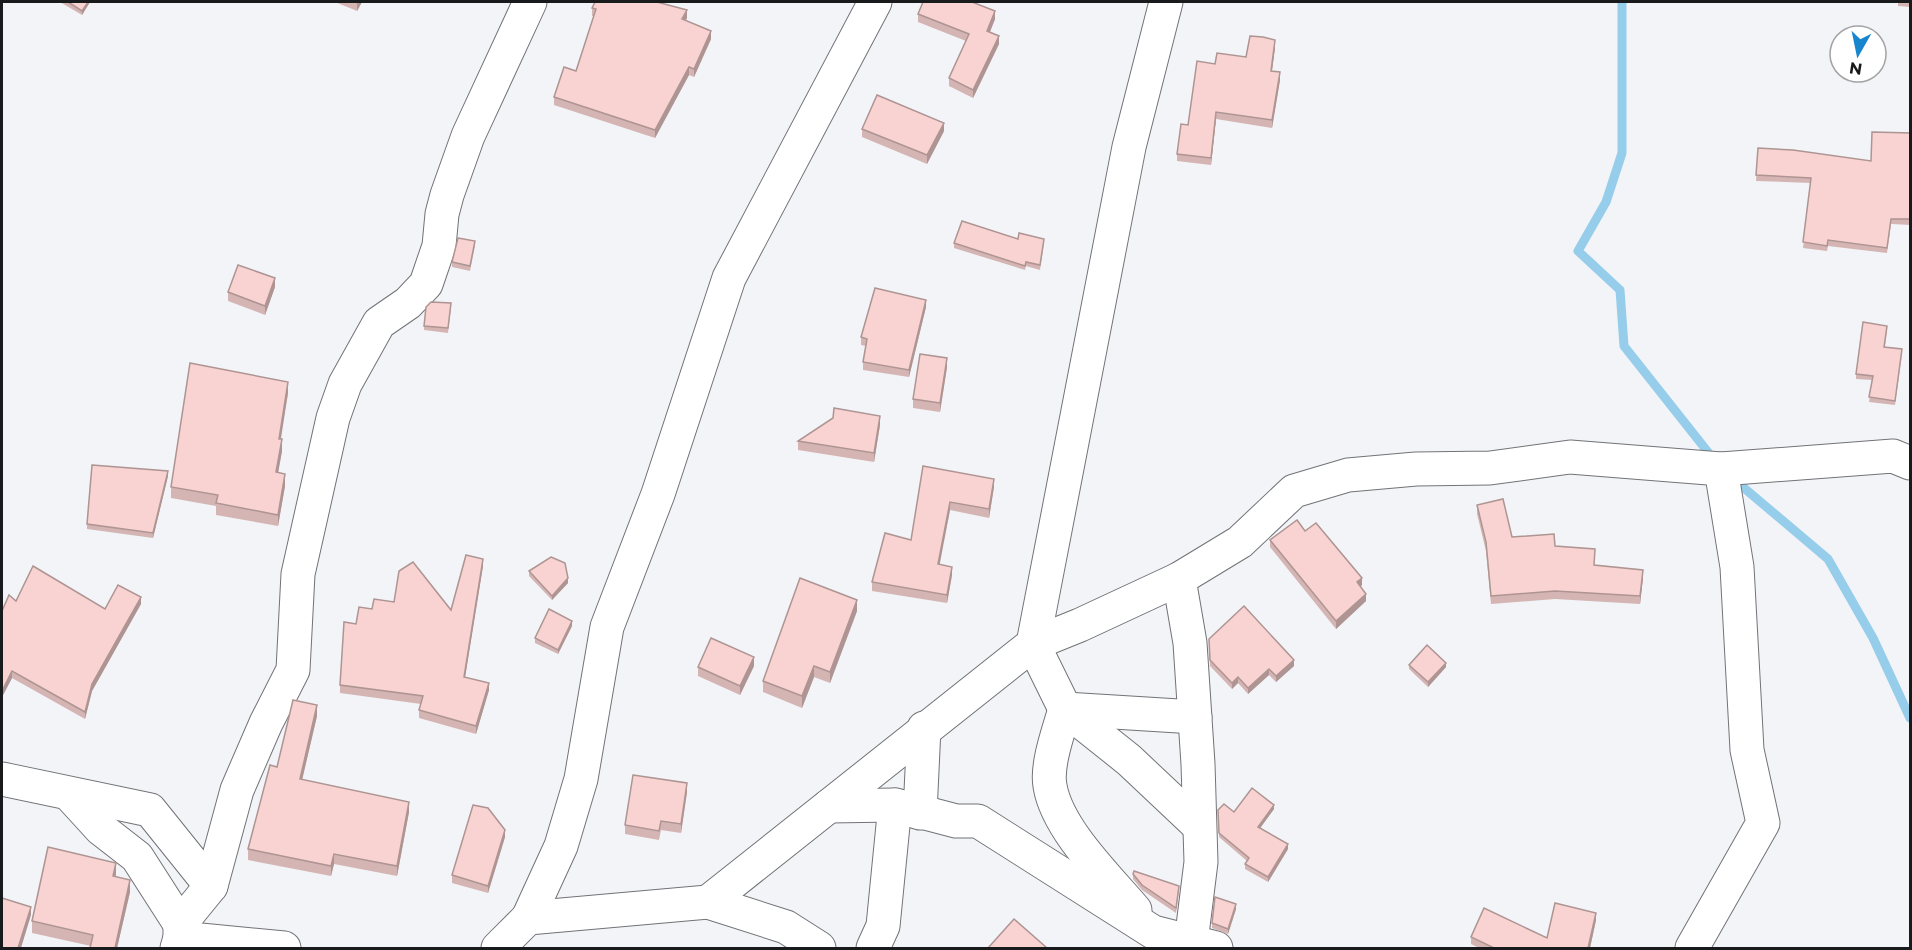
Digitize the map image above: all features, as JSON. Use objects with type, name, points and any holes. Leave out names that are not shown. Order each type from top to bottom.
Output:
[{"type":"street","points":[[179,937],[211,886],[237,790],[266,723],[294,670],[298,574],[333,418],[345,384],[379,322],[408,303],[426,284],[434,266],[442,214],[461,155],[530,2]]},
{"type":"street","points":[[498,948],[528,918],[561,846],[581,779],[607,627],[658,494],[729,278],[875,2]]},
{"type":"street","points":[[1166,2],[1129,147],[1033,644],[1065,709],[1129,760],[1199,826]]},
{"type":"street","points":[[708,902],[924,728],[1033,644],[1080,626],[1179,579],[1240,543],[1294,491],[1348,475],[1490,468],[1570,457],[1721,469],[1893,456],[1911,463]]},
{"type":"street","points":[[1692,948],[1763,823],[1746,750],[1737,567],[1721,469]]},
{"type":"street","points":[[829,806],[896,805],[956,821],[978,820],[1153,932],[1204,945],[1190,643],[1179,579]]},
{"type":"street","points":[[1065,709],[1195,717]]},
{"type":"street","points":[[1065,709],[1049,784],[1057,812],[1153,932]]},
{"type":"street","points":[[896,805],[920,813],[924,728]]},
{"type":"street","points":[[2,780],[150,810],[211,886]]},
{"type":"street","points":[[69,794],[101,829],[137,857],[179,937]]},
{"type":"street","points":[[873,948],[883,926],[896,805]]},
{"type":"street","points":[[528,918],[708,902],[786,927],[819,948]]},
{"type":"street","points":[[179,937],[284,948]]},
{"type":"building","points":[[68,2],[88,2],[82,11]]},
{"type":"building","points":[[595,2],[657,2],[687,10],[682,19],[711,31],[694,69],[689,67],[655,130],[554,97],[564,67],[576,71],[596,9],[592,8]]},
{"type":"building","points":[[923,2],[972,2],[995,11],[987,31],[999,36],[973,90],[949,78],[969,34],[918,14]]},
{"type":"building","points":[[1250,36],[1275,40],[1271,71],[1280,72],[1272,120],[1216,112],[1211,158],[1177,154],[1181,124],[1188,125],[1197,61],[1215,64],[1217,53],[1246,57]]},
{"type":"building","points":[[877,95],[944,123],[927,155],[862,129]]},
{"type":"building","points":[[1872,132],[1911,133],[1911,219],[1891,219],[1887,248],[1828,240],[1827,246],[1803,242],[1811,178],[1756,175],[1758,148],[1793,150],[1871,161]]},
{"type":"building","points":[[962,221],[1018,239],[1019,233],[1044,239],[1040,265],[1026,262],[1025,266],[954,243]]},
{"type":"building","points":[[458,238],[475,241],[470,266],[452,262]]},
{"type":"building","points":[[238,265],[275,278],[265,306],[228,292]]},
{"type":"building","points":[[875,288],[926,300],[909,370],[863,362],[867,339],[861,337]]},
{"type":"building","points":[[431,302],[451,303],[448,328],[424,326],[426,307]]},
{"type":"building","points":[[1863,322],[1887,326],[1884,347],[1902,349],[1895,401],[1869,397],[1873,376],[1856,374]]},
{"type":"building","points":[[920,354],[947,358],[940,403],[913,399]]},
{"type":"building","points":[[190,363],[288,382],[276,472],[285,474],[278,515],[216,503],[218,495],[171,487]]},
{"type":"building","points":[[834,408],[880,416],[874,453],[798,441],[833,418]]},
{"type":"building","points":[[92,465],[168,471],[153,533],[87,524]]},
{"type":"building","points":[[923,466],[994,479],[989,509],[950,502],[938,564],[952,567],[947,595],[872,582],[885,533],[911,540]]},
{"type":"building","points":[[1503,499],[1512,537],[1554,534],[1555,546],[1595,549],[1594,565],[1643,570],[1640,596],[1555,591],[1491,596],[1486,542],[1477,505]]},
{"type":"building","points":[[1297,520],[1305,531],[1316,523],[1362,578],[1357,582],[1366,594],[1336,621],[1270,540]]},
{"type":"building","points":[[466,555],[483,559],[464,677],[489,683],[476,726],[419,710],[423,696],[340,685],[344,622],[356,624],[359,607],[372,609],[374,599],[394,602],[399,571],[413,562],[451,610]]},
{"type":"building","points":[[551,557],[565,563],[568,578],[552,596],[529,571]]},
{"type":"building","points":[[33,566],[105,609],[118,585],[141,597],[92,684],[85,712],[12,671],[2,691],[2,611],[9,595],[16,601]]},
{"type":"building","points":[[800,578],[857,600],[830,672],[814,666],[802,696],[763,681]]},
{"type":"building","points":[[1244,606],[1294,660],[1276,676],[1269,669],[1248,688],[1238,677],[1232,683],[1210,660],[1209,639]]},
{"type":"building","points":[[549,609],[572,621],[558,650],[535,638]]},
{"type":"building","points":[[711,638],[754,657],[740,686],[698,667]]},
{"type":"building","points":[[1427,645],[1446,663],[1428,682],[1409,665]]},
{"type":"building","points":[[293,700],[317,705],[300,779],[409,802],[397,866],[334,854],[331,866],[248,849],[270,765],[277,767]]},
{"type":"building","points":[[633,775],[687,783],[681,824],[661,821],[659,831],[625,825]]},
{"type":"building","points":[[1252,788],[1274,805],[1258,827],[1288,844],[1268,877],[1245,864],[1249,858],[1219,833],[1218,810],[1224,804],[1234,812]]},
{"type":"building","points":[[473,805],[488,808],[505,830],[488,886],[452,875]]},
{"type":"building","points":[[48,847],[116,863],[113,876],[130,880],[115,948],[90,948],[93,935],[32,921]]},
{"type":"building","points":[[1134,871],[1179,886],[1176,908],[1142,885],[1133,874]]},
{"type":"building","points":[[1215,897],[1236,904],[1228,929],[1212,923]]},
{"type":"building","points":[[2,898],[31,907],[18,948],[2,948]]},
{"type":"building","points":[[1555,903],[1596,913],[1588,948],[1494,948],[1471,937],[1484,908],[1547,938]]},
{"type":"building","points":[[1014,919],[1047,948],[988,948]]},
{"type":"waterway","points":[[1622,2],[1622,153],[1606,202],[1578,251],[1620,290],[1624,346],[1715,461]]},
{"type":"waterway","points":[[1731,477],[1828,559],[1873,638],[1910,718]]}]
